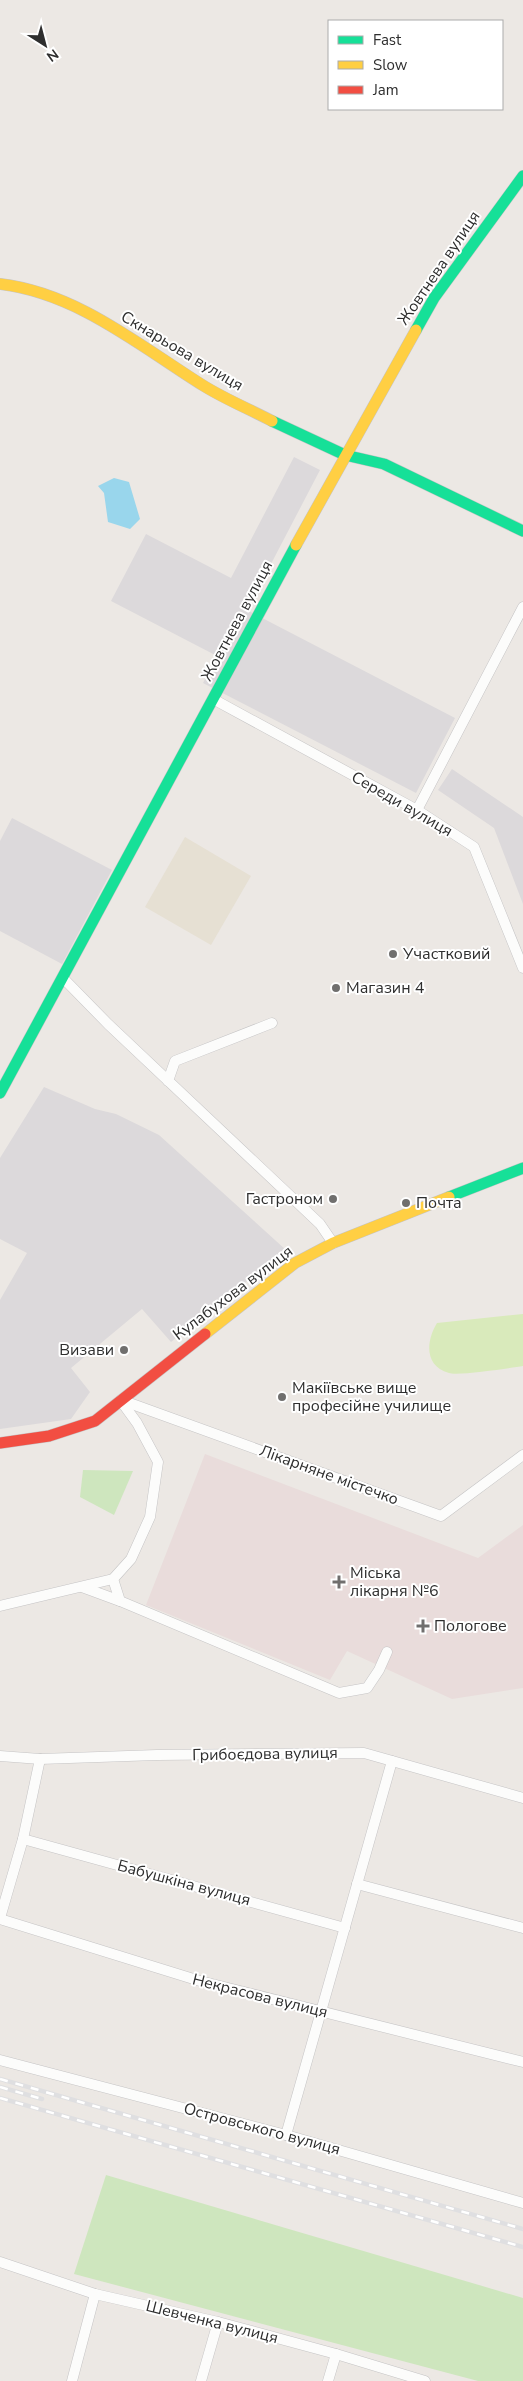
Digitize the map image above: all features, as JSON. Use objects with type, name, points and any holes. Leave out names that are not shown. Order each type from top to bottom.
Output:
[{"type":"street","name":"Жовтнева вулиця","points":[[0,1093],[345,455],[434,298],[523,176]]},
{"type":"street","name":"Скнарьова вулиця","points":[[0,284],[26,287],[86,311],[206,387],[295,433],[345,455],[384,464],[523,531]]},
{"type":"street","points":[[418,810],[523,607]]},
{"type":"street","name":"Середи вулиця","points":[[213,699],[418,810],[474,847],[523,968]]},
{"type":"street","points":[[63,978],[168,1081],[320,1224],[333,1243]]},
{"type":"street","points":[[168,1081],[175,1061],[272,1023]]},
{"type":"street","name":"Кулабухова вулиця","points":[[0,1443],[48,1436],[95,1421],[295,1263],[333,1243],[523,1168]]},
{"type":"street","points":[[0,1606],[113,1578],[131,1559],[150,1517],[158,1462],[137,1423],[120,1400]]},
{"type":"street","name":"Лікарняне містечко","points":[[120,1400],[441,1516],[523,1455]]},
{"type":"street","points":[[113,1578],[120,1600]]},
{"type":"street","points":[[81,1586],[120,1600],[339,1693],[367,1688],[379,1670],[387,1652]]},
{"type":"street","name":"Грибоєдова вулиця","points":[[0,1756],[40,1759],[157,1755],[364,1753],[523,1798]]},
{"type":"street","points":[[0,1918],[23,1839],[40,1759]]},
{"type":"street","points":[[286,2134],[392,1761]]},
{"type":"street","name":"Бабушкіна вулиця","points":[[23,1839],[345,1928]]},
{"type":"street","points":[[357,1884],[523,1928]]},
{"type":"street","name":"Некрасова вулиця","points":[[0,1918],[200,1981],[523,2062]]},
{"type":"street","name":"Островського вулиця","points":[[0,2060],[286,2134],[523,2203]]},
{"type":"street","name":"Шевченка вулиця","points":[[0,2262],[95,2294],[218,2322],[336,2354],[425,2381]]},
{"type":"street","points":[[72,2381],[95,2294]]},
{"type":"street","points":[[201,2381],[218,2322]]},
{"type":"street","points":[[328,2381],[336,2354]]},
{"type":"shaded area","points":[[294,457],[320,470],[247,610],[455,718],[416,793],[203,683],[217,656],[111,601],[146,534],[231,578]]},
{"type":"shaded area","points":[[452,769],[523,817],[523,904],[494,828],[438,790]]},
{"type":"shaded area","points":[[12,818],[112,870],[62,964],[0,931],[0,841]]},
{"type":"shaded area","points":[[185,837],[251,876],[211,945],[145,907]]},
{"type":"shaded area","points":[[44,1087],[95,1109],[116,1114],[159,1135],[286,1250],[171,1342],[142,1309],[71,1368],[90,1392],[71,1419],[0,1429],[0,1300],[27,1253],[0,1239],[0,1158]]},
{"type":"shaded area","name":"Міська лікарня №6","points":[[205,1454],[478,1558],[523,1525],[523,1688],[452,1699],[347,1651],[330,1680],[146,1605]]},
{"type":"green space","points":[[523,1314],[523,1366],[454,1374],[441,1370],[431,1359],[429,1345],[437,1323]]},
{"type":"green space","points":[[83,1470],[133,1471],[114,1515],[80,1497]]},
{"type":"green space","points":[[106,2175],[523,2298],[523,2381],[478,2381],[74,2274]]},
{"type":"water","points":[[114,478],[129,482],[140,519],[130,529],[108,522],[104,493],[98,486]]},
{"type":"railway","points":[[0,2079],[523,2229]]},
{"type":"railway","points":[[0,2087],[42,2099]]},
{"type":"railway","points":[[0,2098],[523,2247]]},
{"type":"traffic: fast","points":[[416,330],[434,298],[523,176]]},
{"type":"traffic: fast","points":[[272,421],[345,455],[384,464],[523,531]]},
{"type":"traffic: fast","points":[[0,1093],[296,545]]},
{"type":"traffic: fast","points":[[449,1197],[523,1168]]},
{"type":"traffic: slow","points":[[0,284],[28,289],[82,310],[107,323],[212,391],[272,421]]},
{"type":"traffic: slow","points":[[296,545],[416,330]]},
{"type":"traffic: slow","points":[[205,1334],[295,1263],[333,1243],[449,1197]]},
{"type":"traffic: jam","points":[[0,1443],[49,1436],[95,1421],[205,1334]]},
{"type":"place","name":"Участковий","points":[[393,954]]},
{"type":"place","name":"Магазин 4","points":[[336,988]]},
{"type":"place","name":"Гастроном","points":[[333,1199]]},
{"type":"place","name":"Почта","points":[[406,1203]]},
{"type":"place","name":"Визави","points":[[124,1350]]},
{"type":"place","name":"Макіївське вище професійне училище","points":[[282,1397]]},
{"type":"place","name":"Міська лікарня №6","points":[[339,1582]]},
{"type":"place","name":"Пологове","points":[[423,1626]]}]
